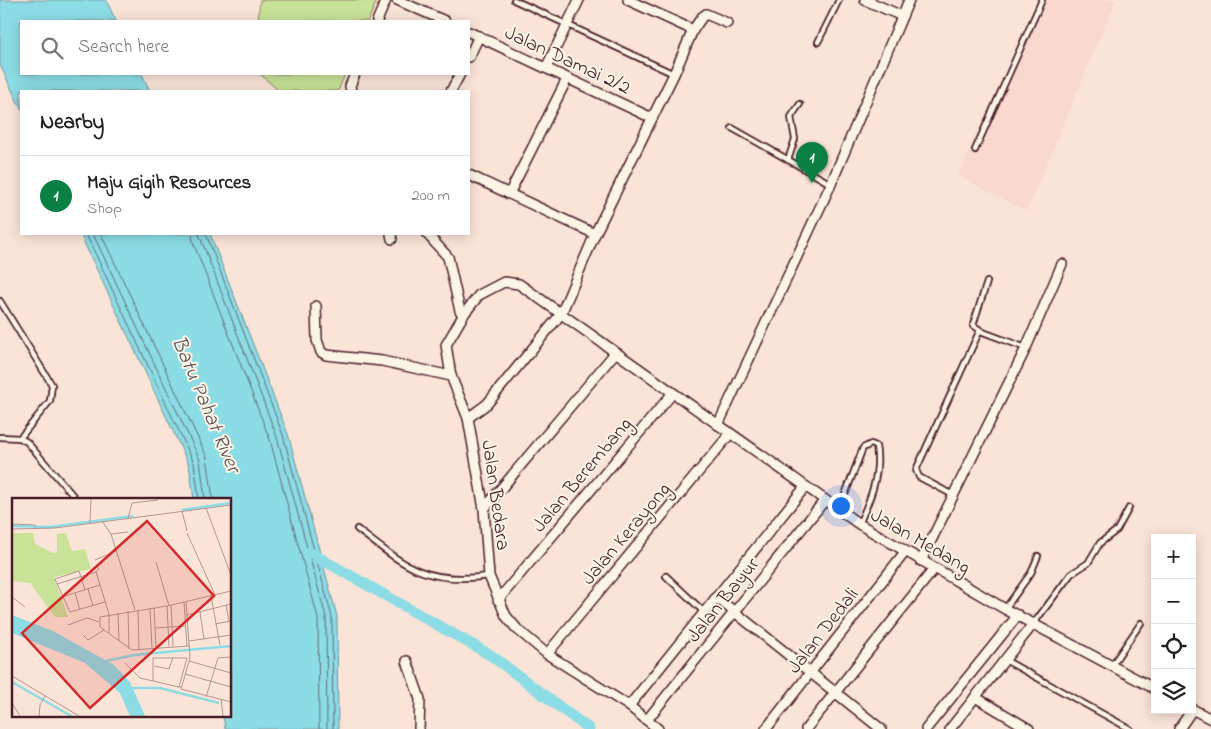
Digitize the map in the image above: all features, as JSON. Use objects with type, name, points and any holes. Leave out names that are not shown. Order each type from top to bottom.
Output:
[{"type":"street","points":[[377,20],[386,0]]},
{"type":"street","points":[[396,0],[443,20]]},
{"type":"street","points":[[546,68],[579,0]]},
{"type":"street","points":[[628,0],[693,30]]},
{"type":"street","points":[[866,0],[902,16]]},
{"type":"street","points":[[718,425],[831,184],[909,0]]},
{"type":"street","points":[[468,418],[487,404],[561,314],[595,234],[674,74],[693,30],[706,14],[727,23]]},
{"type":"street","name":"Jalan Damai 2/2","points":[[470,32],[652,118]]},
{"type":"street","points":[[470,55],[479,36]]},
{"type":"street","points":[[351,90],[350,86],[355,75]]},
{"type":"street","points":[[452,90],[459,75]]},
{"type":"street","points":[[509,194],[567,79]]},
{"type":"street","points":[[470,175],[595,234]]},
{"type":"street","points":[[427,235],[448,257],[460,311],[464,314]]},
{"type":"street","points":[[921,561],[1026,348],[1062,264]]},
{"type":"street","name":"Jalan Bedara","points":[[561,314],[519,284],[504,282],[479,295],[464,314],[446,345],[451,376],[468,418],[484,509],[489,576],[506,616],[517,628],[547,654],[629,706],[658,729]]},
{"type":"street","points":[[316,306],[317,340],[321,352],[326,355],[382,361],[451,376]]},
{"type":"street","name":"Jalan Medang","points":[[561,314],[859,524],[1005,609],[1151,687]]},
{"type":"street","points":[[484,509],[615,353]]},
{"type":"street","name":"Jalan Berembang","points":[[498,600],[672,394]]},
{"type":"street","name":"Jalan Kerayong","points":[[547,654],[730,434]]},
{"type":"street","name":"Jalan Bayur","points":[[629,706],[805,487]]},
{"type":"street","name":"Jalan Bayur","points":[[647,720],[824,500]]},
{"type":"street","name":"Jalan Dedali","points":[[766,729],[905,552]]},
{"type":"street","points":[[806,729],[837,693],[934,569]]},
{"type":"street","points":[[716,597],[736,611],[881,729]]},
{"type":"street","points":[[926,729],[1018,615]]},
{"type":"street","points":[[950,729],[1034,623]]},
{"type":"street","points":[[407,661],[420,699],[419,729]]},
{"type":"street","points":[[975,697],[1029,729]]},
{"type":"street","points":[[1196,712],[1211,719]]},
{"type":"street","points":[[1179,729],[1189,714]]},
{"type":"lane","points":[[514,0],[674,74]]},
{"type":"lane","points":[[818,42],[839,0]]},
{"type":"lane","points":[[975,150],[1042,0]]},
{"type":"lane","points":[[788,160],[795,139],[791,117],[800,104]]},
{"type":"lane","points":[[732,128],[831,184]]},
{"type":"lane","points":[[986,282],[973,325],[980,330],[1026,348]]},
{"type":"lane","points":[[0,301],[52,385],[53,393],[50,401],[20,438]]},
{"type":"lane","points":[[954,496],[919,477],[916,470],[980,330]]},
{"type":"lane","points":[[0,437],[20,438],[32,447],[75,498]]},
{"type":"lane","points":[[838,510],[863,448],[871,444],[876,446],[874,487],[859,524]]},
{"type":"lane","points":[[1034,623],[1071,574],[1088,563],[1100,543],[1118,530],[1129,508]]},
{"type":"lane","points":[[357,529],[395,559],[428,575],[462,579],[489,576]]},
{"type":"lane","points":[[1005,609],[1030,573],[1038,556]]},
{"type":"lane","points":[[666,576],[704,612]]},
{"type":"lane","points":[[1112,665],[1141,623]]},
{"type":"lane","points":[[1005,660],[1130,729]]},
{"type":"shaded area","points":[[1038,0],[1116,0],[1027,211],[958,176]]},
{"type":"green space","points":[[260,0],[377,0],[368,20],[258,20]]},
{"type":"green space","points":[[261,75],[345,75],[338,90],[278,90]]},
{"type":"water","points":[[0,0],[106,0],[116,20],[20,20],[20,75],[142,75],[150,90],[20,90],[20,107],[0,65]]},
{"type":"water","name":"Batu Pahat River","points":[[80,235],[210,235],[288,434],[337,616],[338,729],[225,729],[223,716],[231,716],[231,498],[194,498],[189,465]]},
{"type":"waterway","points":[[309,552],[492,656],[589,729]]},
{"type":"place","name":"Maju Gigih Resources","points":[[812,183]]}]
